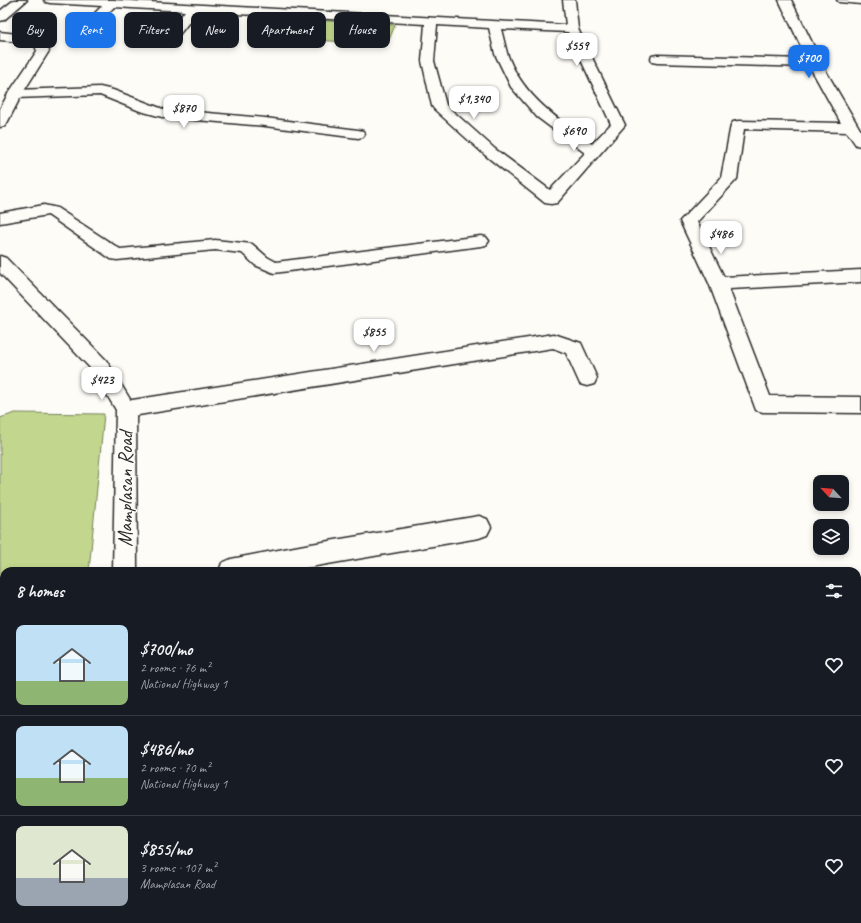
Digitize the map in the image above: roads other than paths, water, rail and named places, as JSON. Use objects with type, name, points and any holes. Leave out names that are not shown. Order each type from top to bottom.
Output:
[{"type":"main road","points":[[0,17],[22,0]]},
{"type":"main road","points":[[50,0],[572,29]]},
{"type":"main road","points":[[431,21],[428,61],[438,106],[490,152],[550,199],[618,125],[572,29],[569,0]]},
{"type":"main road","points":[[786,0],[814,63],[851,128],[861,142]]},
{"type":"main road","points":[[842,0],[861,1]]},
{"type":"main road","points":[[103,12],[111,4]]},
{"type":"main road","points":[[183,22],[193,9]]},
{"type":"main road","points":[[494,25],[501,54],[516,84],[542,114],[592,152]]},
{"type":"main road","points":[[0,36],[39,40],[43,51],[15,94],[0,122]]},
{"type":"main road","points":[[657,59],[814,63]]},
{"type":"main road","points":[[15,94],[100,91],[162,113],[265,122],[358,134]]},
{"type":"main road","points":[[851,128],[738,125],[729,179],[688,221],[718,282],[763,404],[861,405]]},
{"type":"main road","name":"Mamplasan Road","points":[[0,262],[99,365],[126,409],[125,567]]},
{"type":"main road","points":[[718,282],[861,276]]},
{"type":"main road","points":[[126,409],[554,341],[574,348],[587,378]]},
{"type":"main road","points":[[251,567],[305,556],[479,527]]},
{"type":"lane","points":[[0,218],[44,210],[52,211],[117,255],[215,244],[246,248],[261,261],[274,268],[481,241]]}]
